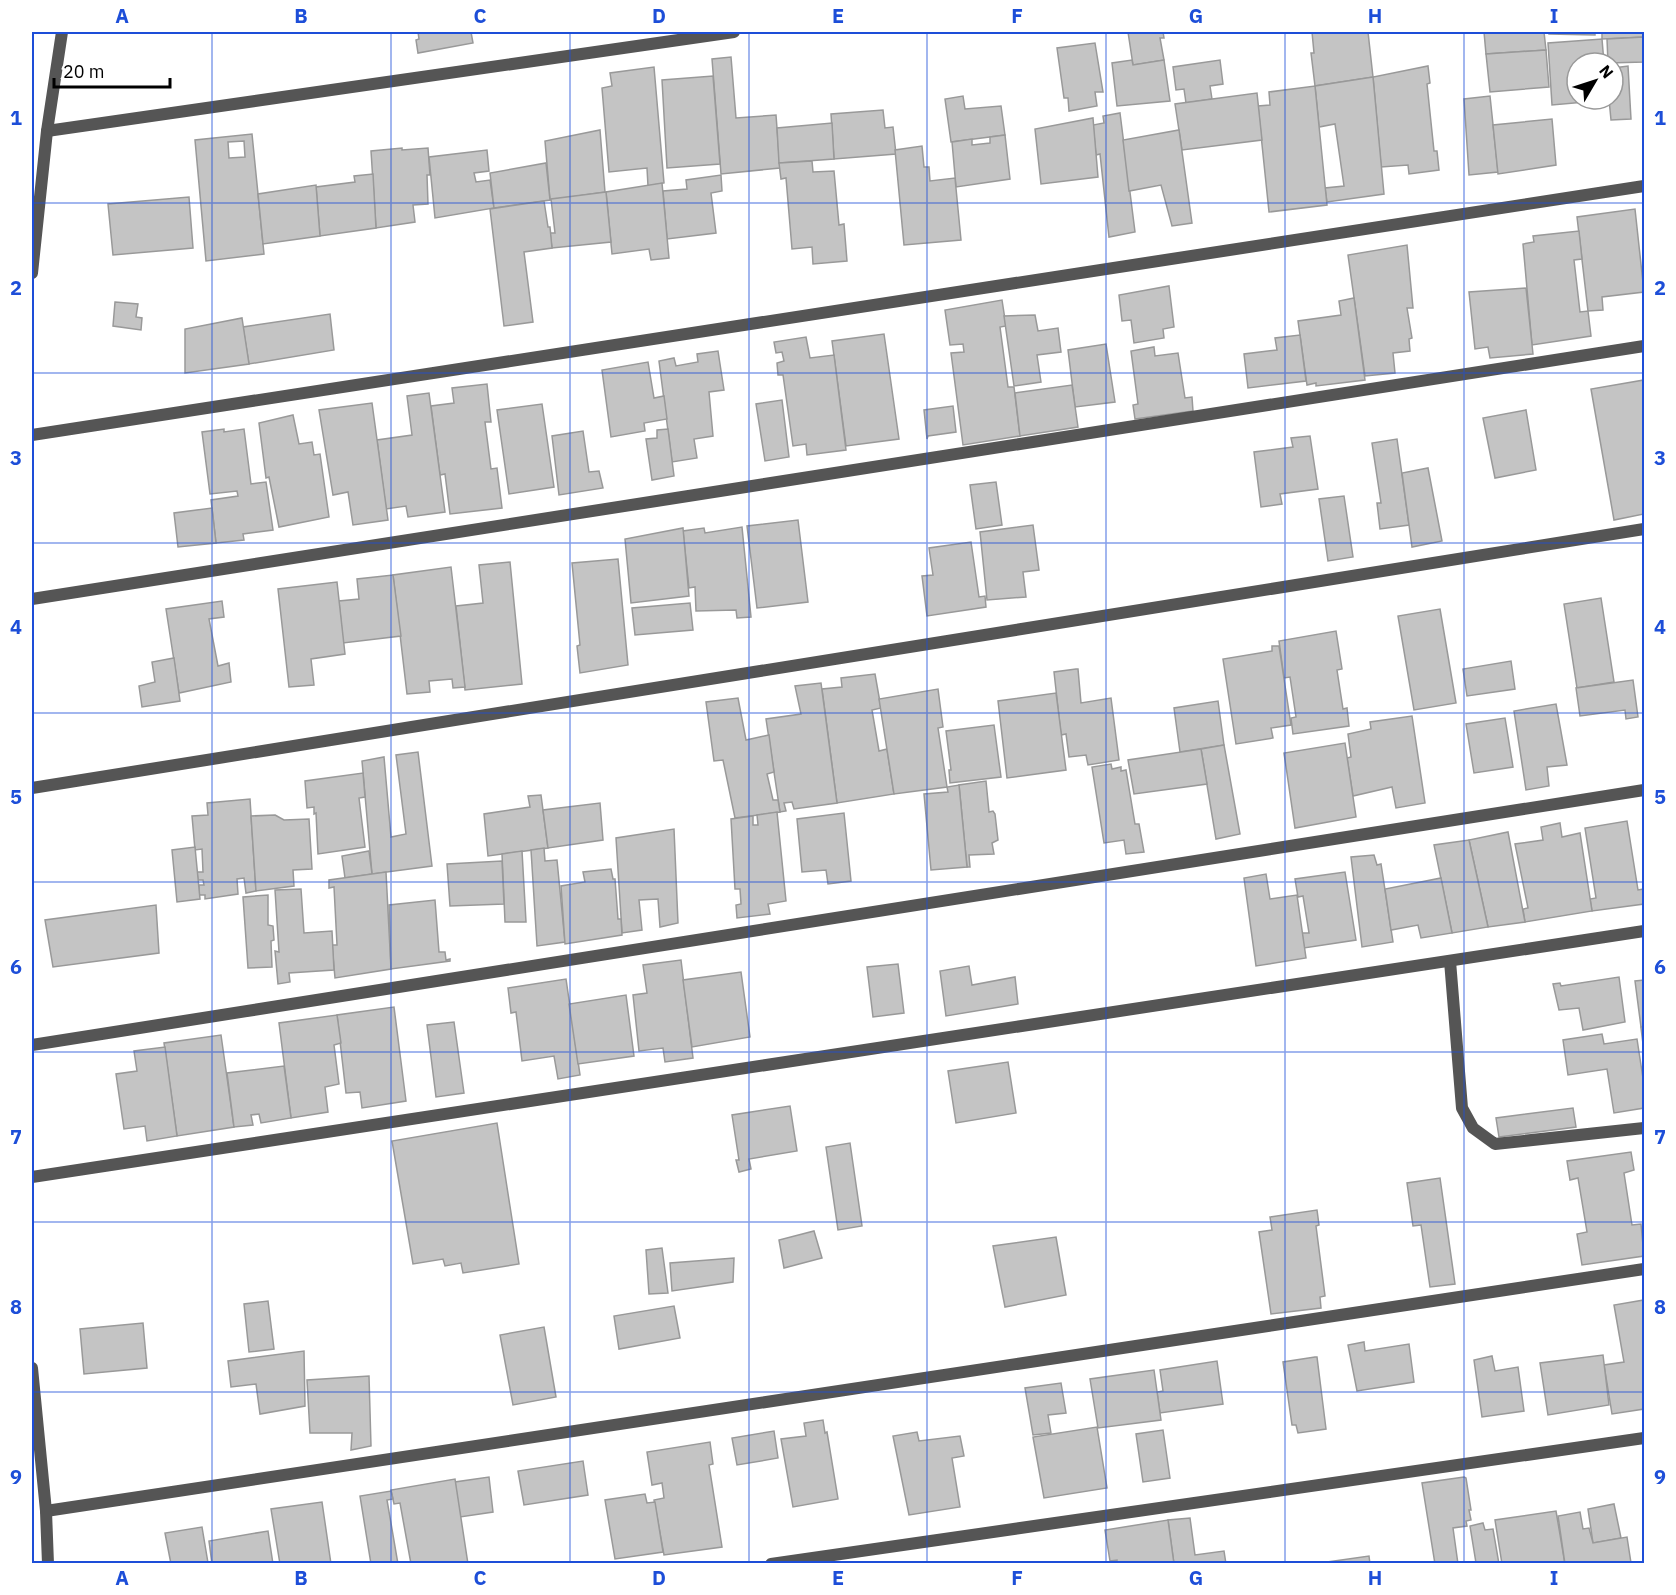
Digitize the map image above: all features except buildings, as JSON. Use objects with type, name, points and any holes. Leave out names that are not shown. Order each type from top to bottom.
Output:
[{"type":"street","points":[[32,273],[47,131],[62,32]]},
{"type":"street","points":[[47,131],[734,32]]},
{"type":"street","points":[[32,435],[1644,186]]},
{"type":"street","points":[[32,599],[1644,346]]},
{"type":"street","points":[[32,788],[1644,528]]},
{"type":"street","points":[[32,1045],[1644,790]]},
{"type":"street","points":[[32,1177],[1644,931]]},
{"type":"street","points":[[1450,961],[1462,1108],[1473,1128],[1495,1144],[1644,1128]]},
{"type":"street","points":[[46,1510],[1644,1269]]},
{"type":"street","points":[[32,1368],[46,1510],[48,1563]]},
{"type":"street","points":[[771,1563],[1644,1438]]}]
